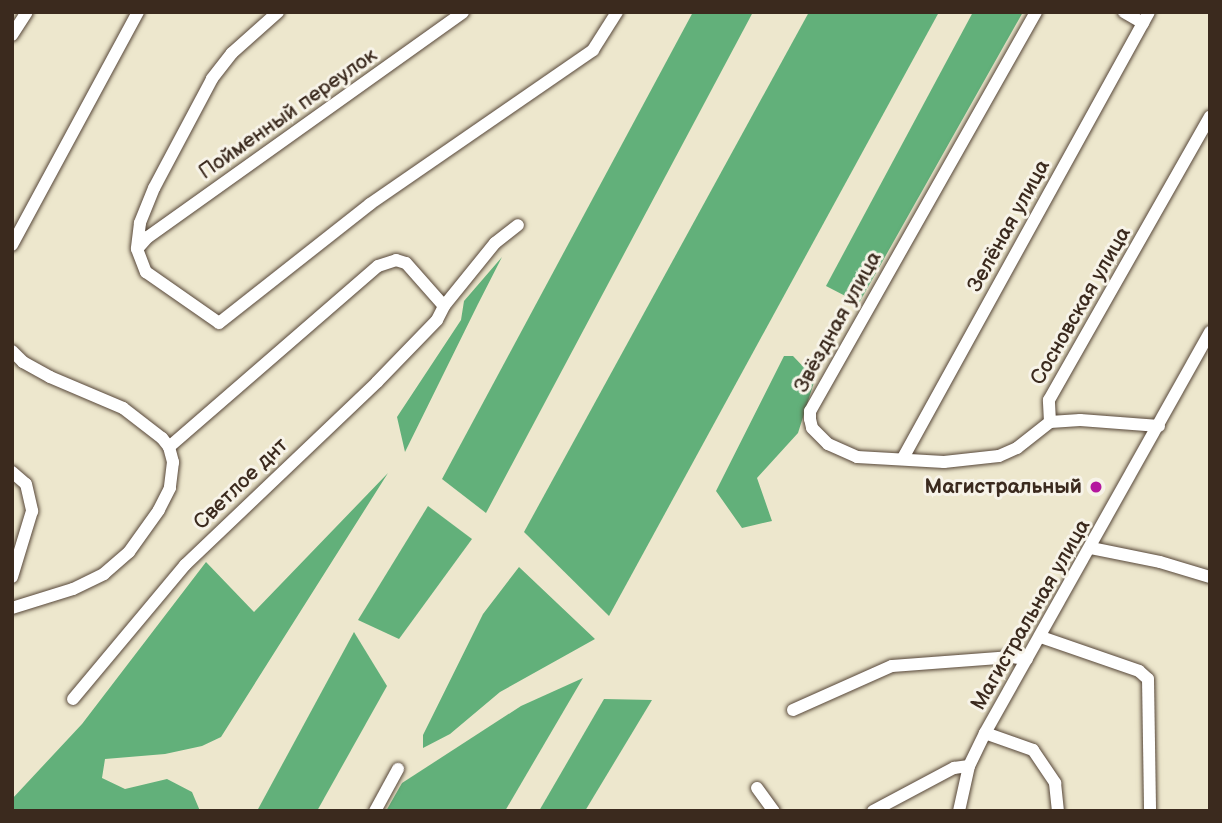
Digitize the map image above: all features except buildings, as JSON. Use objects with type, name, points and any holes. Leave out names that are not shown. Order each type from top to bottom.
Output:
[{"type":"street","points":[[12,36],[27,12]]},
{"type":"street","points":[[12,245],[138,12]]},
{"type":"street","points":[[278,12],[232,53],[212,79],[154,188],[140,223],[137,249],[146,272],[219,323],[370,204],[593,50],[617,12]]},
{"type":"street","name":"Пойменный переулок","points":[[137,249],[148,237],[463,12]]},
{"type":"street","name":"Звёздная улица","points":[[1036,12],[810,411],[812,428],[828,444],[857,457],[944,462],[999,456],[1017,447],[1050,422]]},
{"type":"street","points":[[1124,12],[1146,18]]},
{"type":"street","name":"Зелёная улица","points":[[903,458],[1146,18]]},
{"type":"street","name":"Сосновская улица","points":[[1050,422],[1051,395],[1107,302],[1210,117]]},
{"type":"street","name":"Светлое днт","points":[[73,699],[185,565],[377,382],[437,320],[444,306],[495,243],[518,225]]},
{"type":"street","points":[[169,447],[273,354],[386,261],[406,263],[444,306]]},
{"type":"street","name":"Магистральная улица","points":[[959,811],[969,766],[985,733],[1210,332]]},
{"type":"street","points":[[12,351],[23,362],[50,377],[123,408],[169,447],[173,462],[170,488],[159,510],[129,552],[104,574],[73,589],[12,608]]},
{"type":"street","points":[[1050,422],[1080,420],[1159,426]]},
{"type":"street","points":[[12,472],[26,484],[32,510],[12,578]]},
{"type":"street","points":[[1091,548],[1160,562],[1210,577]]},
{"type":"street","points":[[1041,637],[1139,671],[1148,679],[1150,811]]},
{"type":"street","points":[[793,710],[892,666],[1012,657],[1027,659]]},
{"type":"street","points":[[985,733],[1033,750],[1055,783],[1058,811]]},
{"type":"street","points":[[873,811],[954,768],[969,766]]},
{"type":"street","points":[[375,811],[398,769]]},
{"type":"street","points":[[757,788],[774,811]]},
{"type":"green space","points":[[693,12],[753,12],[486,513],[442,479]]},
{"type":"green space","points":[[809,12],[939,12],[609,616],[524,532]]},
{"type":"green space","points":[[973,12],[1023,12],[859,303],[826,286]]},
{"type":"green space","points":[[502,257],[405,452],[397,417],[461,320],[464,301]]},
{"type":"green space","points":[[784,356],[793,356],[815,379],[798,433],[757,478],[772,521],[742,528],[716,491]]},
{"type":"green space","points":[[388,473],[221,737],[202,746],[165,754],[105,759],[102,778],[125,789],[167,779],[192,792],[200,811],[12,811],[12,799],[82,724],[206,562],[254,612]]},
{"type":"green space","points":[[428,506],[472,539],[399,639],[358,620]]},
{"type":"green space","points":[[519,567],[595,639],[500,692],[450,734],[423,748],[423,735],[483,614]]},
{"type":"green space","points":[[354,632],[387,686],[317,811],[257,811]]},
{"type":"green space","points":[[583,678],[505,811],[386,811],[402,783],[521,706]]},
{"type":"green space","points":[[604,699],[652,700],[585,811],[539,811]]},
{"type":"place","name":"Магистральный","points":[[1096,487]]}]
